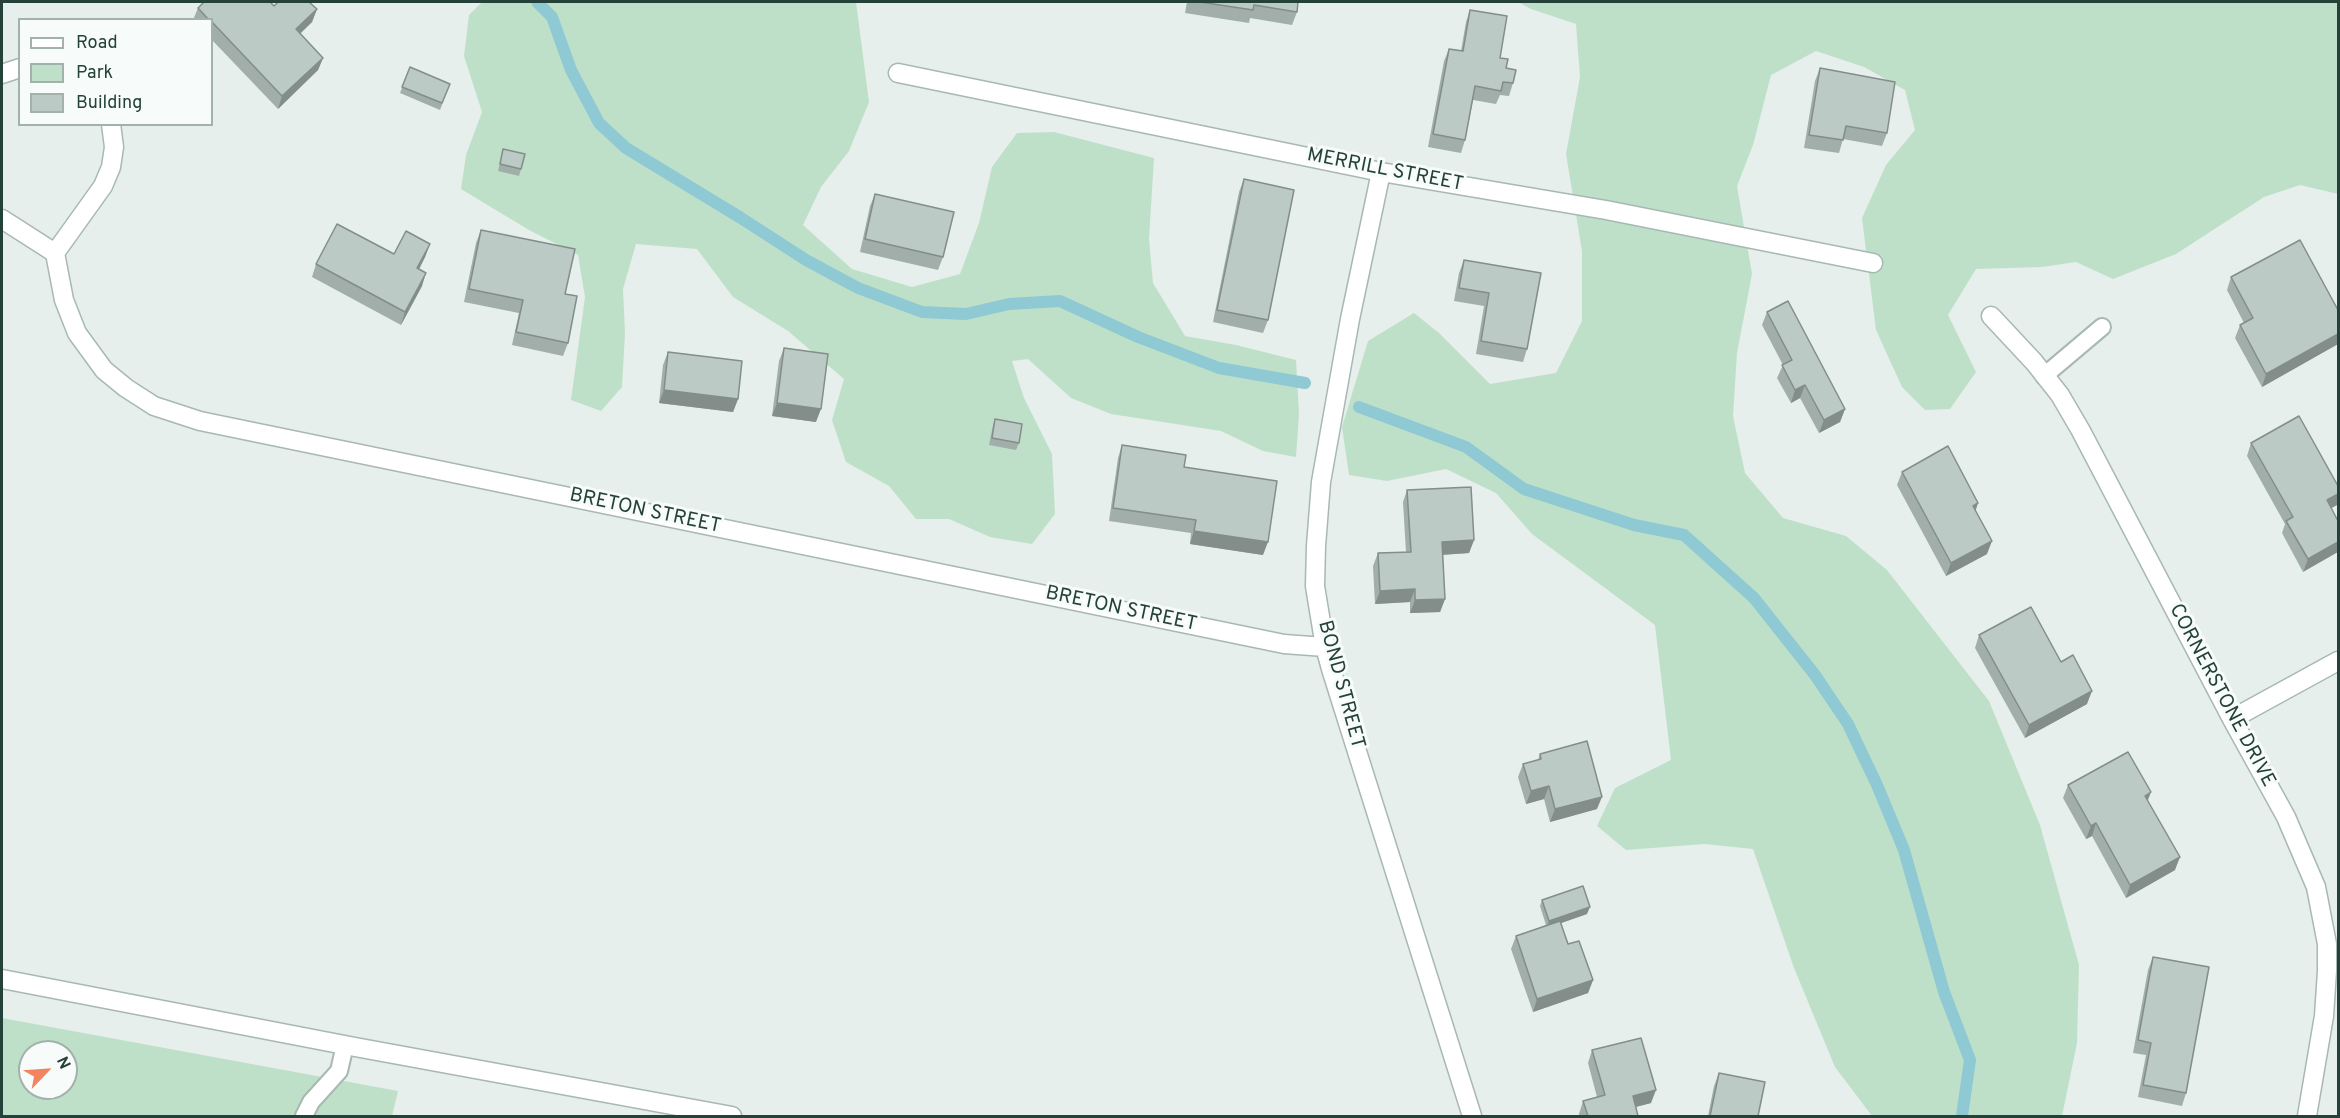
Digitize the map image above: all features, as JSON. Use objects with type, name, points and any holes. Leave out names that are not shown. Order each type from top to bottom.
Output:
[{"type":"street","points":[[2,74],[18,69]]},
{"type":"street","name":"MERRILL STREET","points":[[898,73],[1381,172],[1606,210],[1873,263]]},
{"type":"street","points":[[2,219],[55,253],[103,186],[111,167],[114,147],[111,126]]},
{"type":"street","name":"BOND STREET","points":[[1381,172],[1350,319],[1321,482],[1316,546],[1316,586],[1325,647],[1472,1116]]},
{"type":"street","name":"BRETON STREET","points":[[55,253],[64,300],[77,333],[105,370],[126,388],[154,406],[200,421],[1284,644],[1325,647]]},
{"type":"street","name":"CORNERSTONE DRIVE","points":[[1991,316],[2019,344],[2060,395],[2081,431],[2291,827],[2316,886],[2324,916],[2327,962],[2324,1016],[2307,1116]]},
{"type":"street","points":[[2232,719],[2338,661]]},
{"type":"street","points":[[2,979],[732,1116]]},
{"type":"lane","points":[[2044,376],[2102,327]]},
{"type":"lane","points":[[303,1116],[311,1102],[339,1071],[345,1045]]},
{"type":"green space","points":[[482,2],[856,2],[869,102],[849,151],[821,187],[803,225],[852,269],[912,287],[960,274],[979,223],[992,167],[1017,133],[1054,132],[1154,158],[1149,239],[1153,283],[1185,336],[1236,345],[1296,360],[1299,414],[1296,457],[1263,451],[1221,431],[1111,414],[1071,398],[1028,359],[1012,361],[1024,398],[1052,454],[1055,514],[1032,544],[990,537],[949,519],[916,519],[889,486],[846,462],[832,420],[844,379],[788,331],[733,297],[697,249],[636,244],[623,289],[625,333],[622,387],[601,411],[571,400],[585,297],[578,255],[529,230],[461,189],[466,155],[482,112],[464,56],[469,15]]},
{"type":"green space","points":[[1518,2],[2338,2],[2338,194],[2300,185],[2264,197],[2176,254],[2113,279],[2076,262],[2042,267],[1976,269],[1948,315],[1976,372],[1950,409],[1925,410],[1902,387],[1876,330],[1862,218],[1886,165],[1915,130],[1905,90],[1864,67],[1816,51],[1771,75],[1753,145],[1737,186],[1752,274],[1737,353],[1733,416],[1745,473],[1783,518],[1846,536],[1887,570],[1989,701],[2040,825],[2079,965],[2077,1043],[2062,1116],[1872,1116],[1835,1067],[1794,968],[1753,849],[1704,844],[1626,850],[1597,826],[1615,788],[1671,760],[1655,625],[1532,534],[1496,493],[1446,469],[1387,481],[1349,475],[1342,427],[1368,341],[1414,313],[1439,333],[1490,384],[1556,373],[1582,321],[1582,251],[1566,154],[1580,77],[1576,24],[1531,9]]},
{"type":"green space","points":[[2,1018],[398,1091],[392,1116],[2,1116]]},
{"type":"building","points":[[204,2],[270,2],[274,6],[278,2],[309,2],[317,9],[296,29],[323,58],[282,96],[213,23],[213,18],[207,18],[198,8]]},
{"type":"building","points":[[1200,2],[1298,2],[1297,12],[1254,5],[1253,10]]},
{"type":"building","points":[[1470,10],[1507,16],[1500,58],[1508,59],[1506,68],[1516,70],[1513,83],[1503,82],[1501,91],[1475,86],[1465,140],[1433,134],[1449,49],[1463,51]]},
{"type":"building","points":[[410,67],[450,84],[442,103],[402,87]]},
{"type":"building","points":[[1820,68],[1895,82],[1887,133],[1846,126],[1843,140],[1809,135]]},
{"type":"building","points":[[503,149],[525,154],[521,169],[500,164]]},
{"type":"building","points":[[1244,179],[1294,190],[1268,320],[1217,310]]},
{"type":"building","points":[[875,194],[954,212],[943,257],[865,239]]},
{"type":"building","points":[[337,224],[394,254],[406,231],[430,244],[417,268],[426,273],[405,312],[316,264]]},
{"type":"building","points":[[481,230],[575,249],[565,294],[577,296],[568,343],[516,332],[523,300],[469,289]]},
{"type":"building","points":[[2300,240],[2338,310],[2338,334],[2266,374],[2240,325],[2253,318],[2231,277]]},
{"type":"building","points":[[1464,260],[1541,273],[1527,349],[1481,341],[1489,293],[1459,288]]},
{"type":"building","points":[[1788,301],[1845,409],[1824,420],[1805,385],[1795,390],[1782,365],[1792,360],[1767,312]]},
{"type":"building","points":[[784,348],[828,354],[821,409],[777,403]]},
{"type":"building","points":[[668,352],[742,361],[738,399],[664,390]]},
{"type":"building","points":[[2299,416],[2338,486],[2338,494],[2327,500],[2338,521],[2338,542],[2308,559],[2286,521],[2293,517],[2251,443]]},
{"type":"building","points":[[995,419],[1022,424],[1019,443],[992,438]]},
{"type":"building","points":[[1122,445],[1186,455],[1184,467],[1277,481],[1268,542],[1194,531],[1196,520],[1113,508]]},
{"type":"building","points":[[1948,446],[1978,503],[1973,506],[1992,541],[1951,563],[1902,472]]},
{"type":"building","points":[[1471,487],[1474,540],[1442,542],[1445,599],[1415,600],[1415,589],[1380,591],[1378,553],[1411,552],[1407,490]]},
{"type":"building","points":[[2031,607],[2061,662],[2073,655],[2092,691],[2029,725],[1979,635]]},
{"type":"building","points":[[1587,741],[1602,797],[1555,809],[1549,786],[1531,791],[1523,764],[1541,759],[1540,754]]},
{"type":"building","points":[[2128,752],[2151,792],[2145,796],[2180,857],[2130,885],[2096,823],[2091,826],[2068,785]]},
{"type":"building","points":[[1583,886],[1590,907],[1549,921],[1542,900]]},
{"type":"building","points":[[1560,921],[1568,944],[1579,941],[1593,980],[1537,999],[1516,936]]},
{"type":"building","points":[[2153,957],[2209,967],[2186,1093],[2143,1085],[2151,1043],[2138,1040]]},
{"type":"building","points":[[1641,1038],[1656,1090],[1633,1096],[1638,1116],[1588,1116],[1583,1101],[1605,1095],[1592,1050]]},
{"type":"building","points":[[1719,1073],[1765,1082],[1758,1116],[1710,1116]]},
{"type":"waterway","points":[[537,2],[552,17],[571,70],[599,123],[626,148],[806,260],[858,288],[922,312],[966,314],[1009,304],[1060,301],[1138,337],[1219,368],[1305,383]]},
{"type":"waterway","points":[[1359,407],[1466,447],[1524,489],[1634,525],[1684,535],[1754,598],[1815,675],[1848,724],[1904,850],[1944,992],[1970,1060],[1962,1116]]}]
